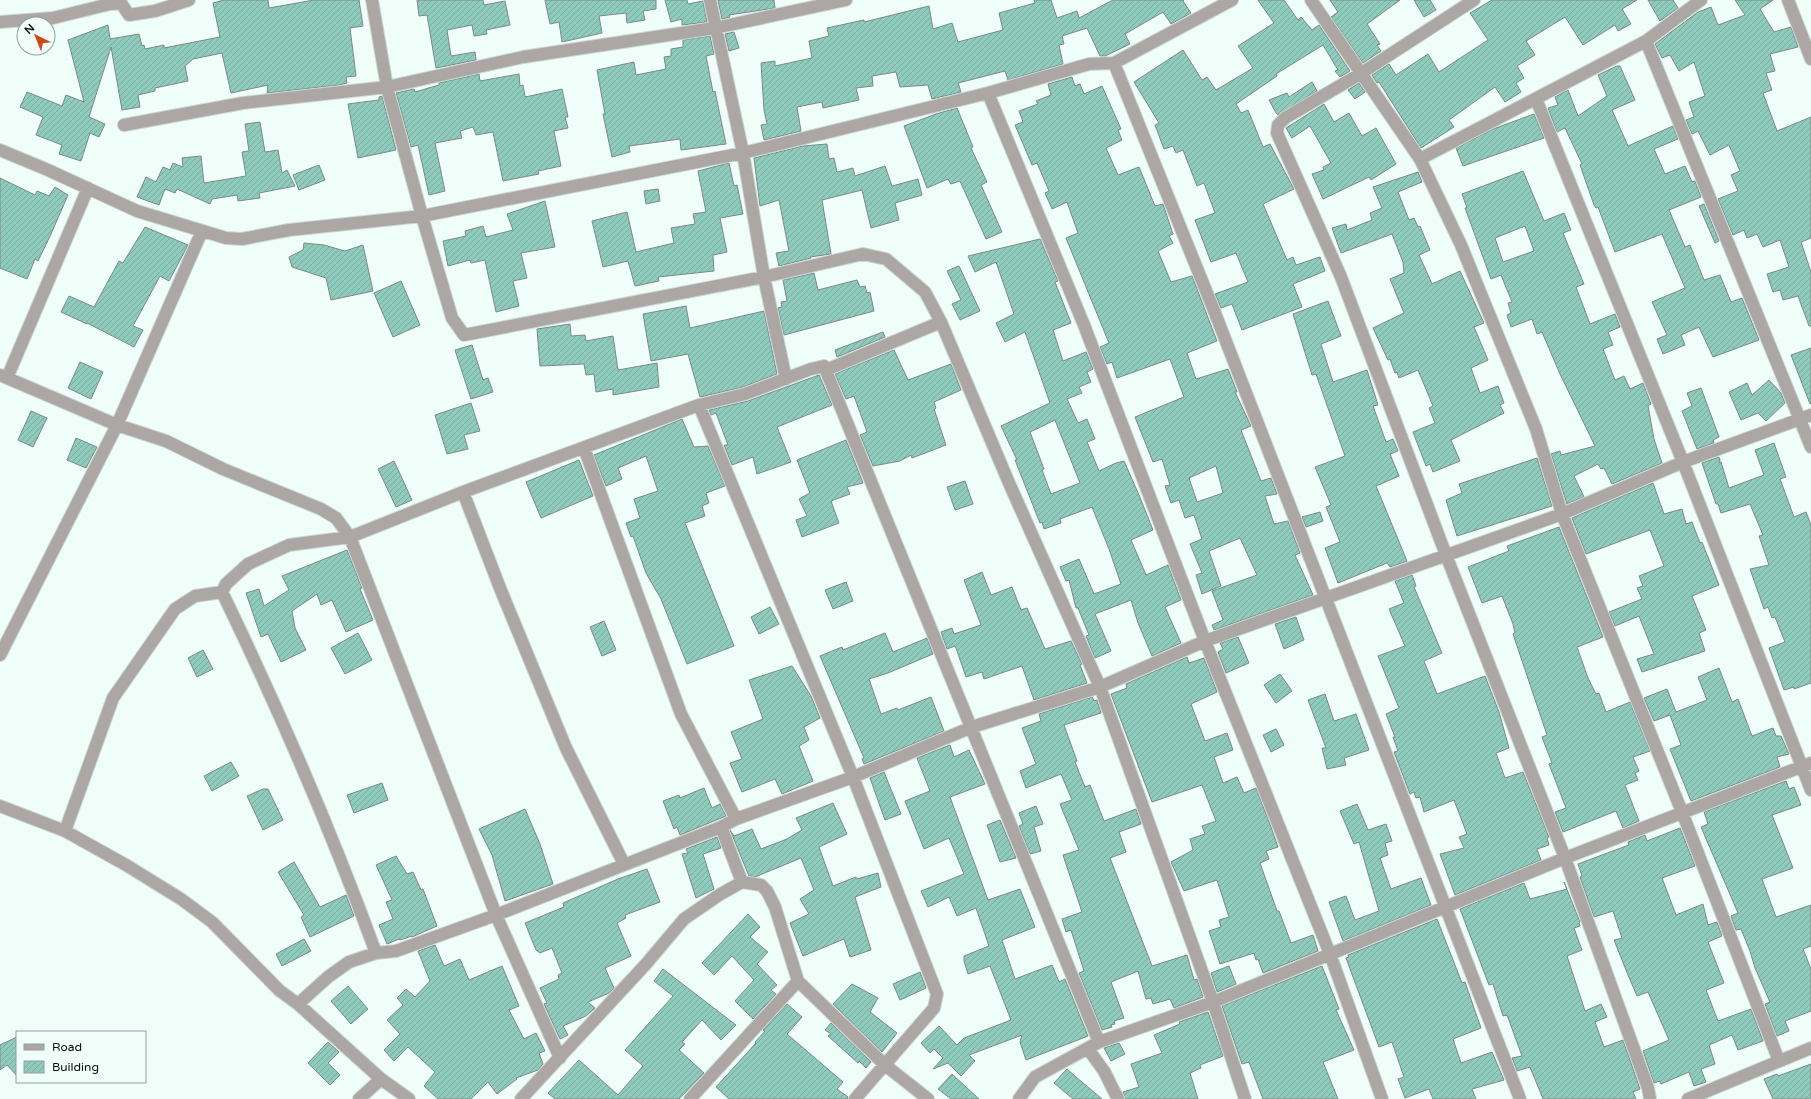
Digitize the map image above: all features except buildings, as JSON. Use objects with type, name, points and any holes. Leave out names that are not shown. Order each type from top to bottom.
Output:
[{"type":"street","points":[[0,22],[53,18],[110,4],[121,4],[129,15],[155,11],[189,0]]},
{"type":"street","points":[[372,0],[387,87],[422,216],[452,318],[464,335],[764,277],[863,254],[886,260],[925,292],[941,322],[1009,483],[1100,687],[1213,1002],[1245,1099]]},
{"type":"street","points":[[710,0],[743,153],[764,277],[786,378]]},
{"type":"street","points":[[124,125],[244,103],[387,87],[524,57],[715,28],[846,0]]},
{"type":"street","points":[[0,150],[137,211],[226,238],[242,239],[289,230],[422,216],[743,153],[988,93],[1089,64],[1114,63],[1232,0]]},
{"type":"street","points":[[1311,0],[1360,74],[1420,159],[1461,245],[1536,429],[1562,514],[1682,812],[1779,1061]]},
{"type":"street","points":[[1474,0],[1360,74],[1285,118],[1278,125],[1277,133],[1341,277],[1446,554],[1565,858],[1648,1088],[1650,1099]]},
{"type":"street","points":[[1420,159],[1646,41],[1701,0]]},
{"type":"street","points":[[1788,0],[1811,58]]},
{"type":"street","points":[[1646,41],[1805,417],[1811,447]]},
{"type":"street","points":[[1114,63],[1326,599],[1520,1099]]},
{"type":"street","points":[[988,93],[1084,325],[1205,641],[1330,954],[1382,1099]]},
{"type":"street","points":[[1536,99],[1806,764],[1811,790]]},
{"type":"street","points":[[88,188],[3,377],[117,425],[166,441],[223,469],[321,509],[336,518],[350,537],[496,915],[560,1058]]},
{"type":"street","points":[[0,655],[117,425],[202,231]]},
{"type":"street","points":[[826,370],[941,322]]},
{"type":"street","points":[[222,592],[226,584],[248,564],[290,545],[350,537],[463,492],[699,405],[745,394],[811,368],[824,366],[1100,1042]]},
{"type":"street","points":[[699,405],[853,777],[937,994],[934,1008],[856,1099]]},
{"type":"street","points":[[298,1004],[328,977],[349,962],[376,953],[396,950],[496,915],[721,827],[736,819],[853,777],[972,727],[1100,687],[1205,641],[1562,514],[1683,462],[1805,417]]},
{"type":"street","points":[[584,448],[681,714],[736,819]]},
{"type":"street","points":[[463,492],[500,588],[566,748],[624,864]]},
{"type":"street","points":[[65,831],[113,698],[175,609],[195,596],[222,592]]},
{"type":"street","points":[[222,592],[263,680],[344,866],[376,953]]},
{"type":"street","points":[[1019,1099],[1035,1077],[1100,1042],[1213,1002],[1565,858],[1806,764]]},
{"type":"street","points":[[0,806],[65,831],[126,865],[200,913],[212,922],[280,991],[298,1004],[381,1079],[409,1099]]},
{"type":"street","points":[[721,827],[742,882]]},
{"type":"street","points":[[521,1099],[646,964],[684,919],[719,895],[742,882],[760,884],[767,892],[775,907],[798,981],[885,1065],[928,1099]]},
{"type":"street","points":[[690,1099],[798,981]]},
{"type":"street","points":[[1688,1099],[1709,1095],[1779,1061],[1811,1048]]},
{"type":"street","points":[[1088,1049],[1104,1071],[1118,1099]]},
{"type":"street","points":[[359,1099],[381,1079]]}]
